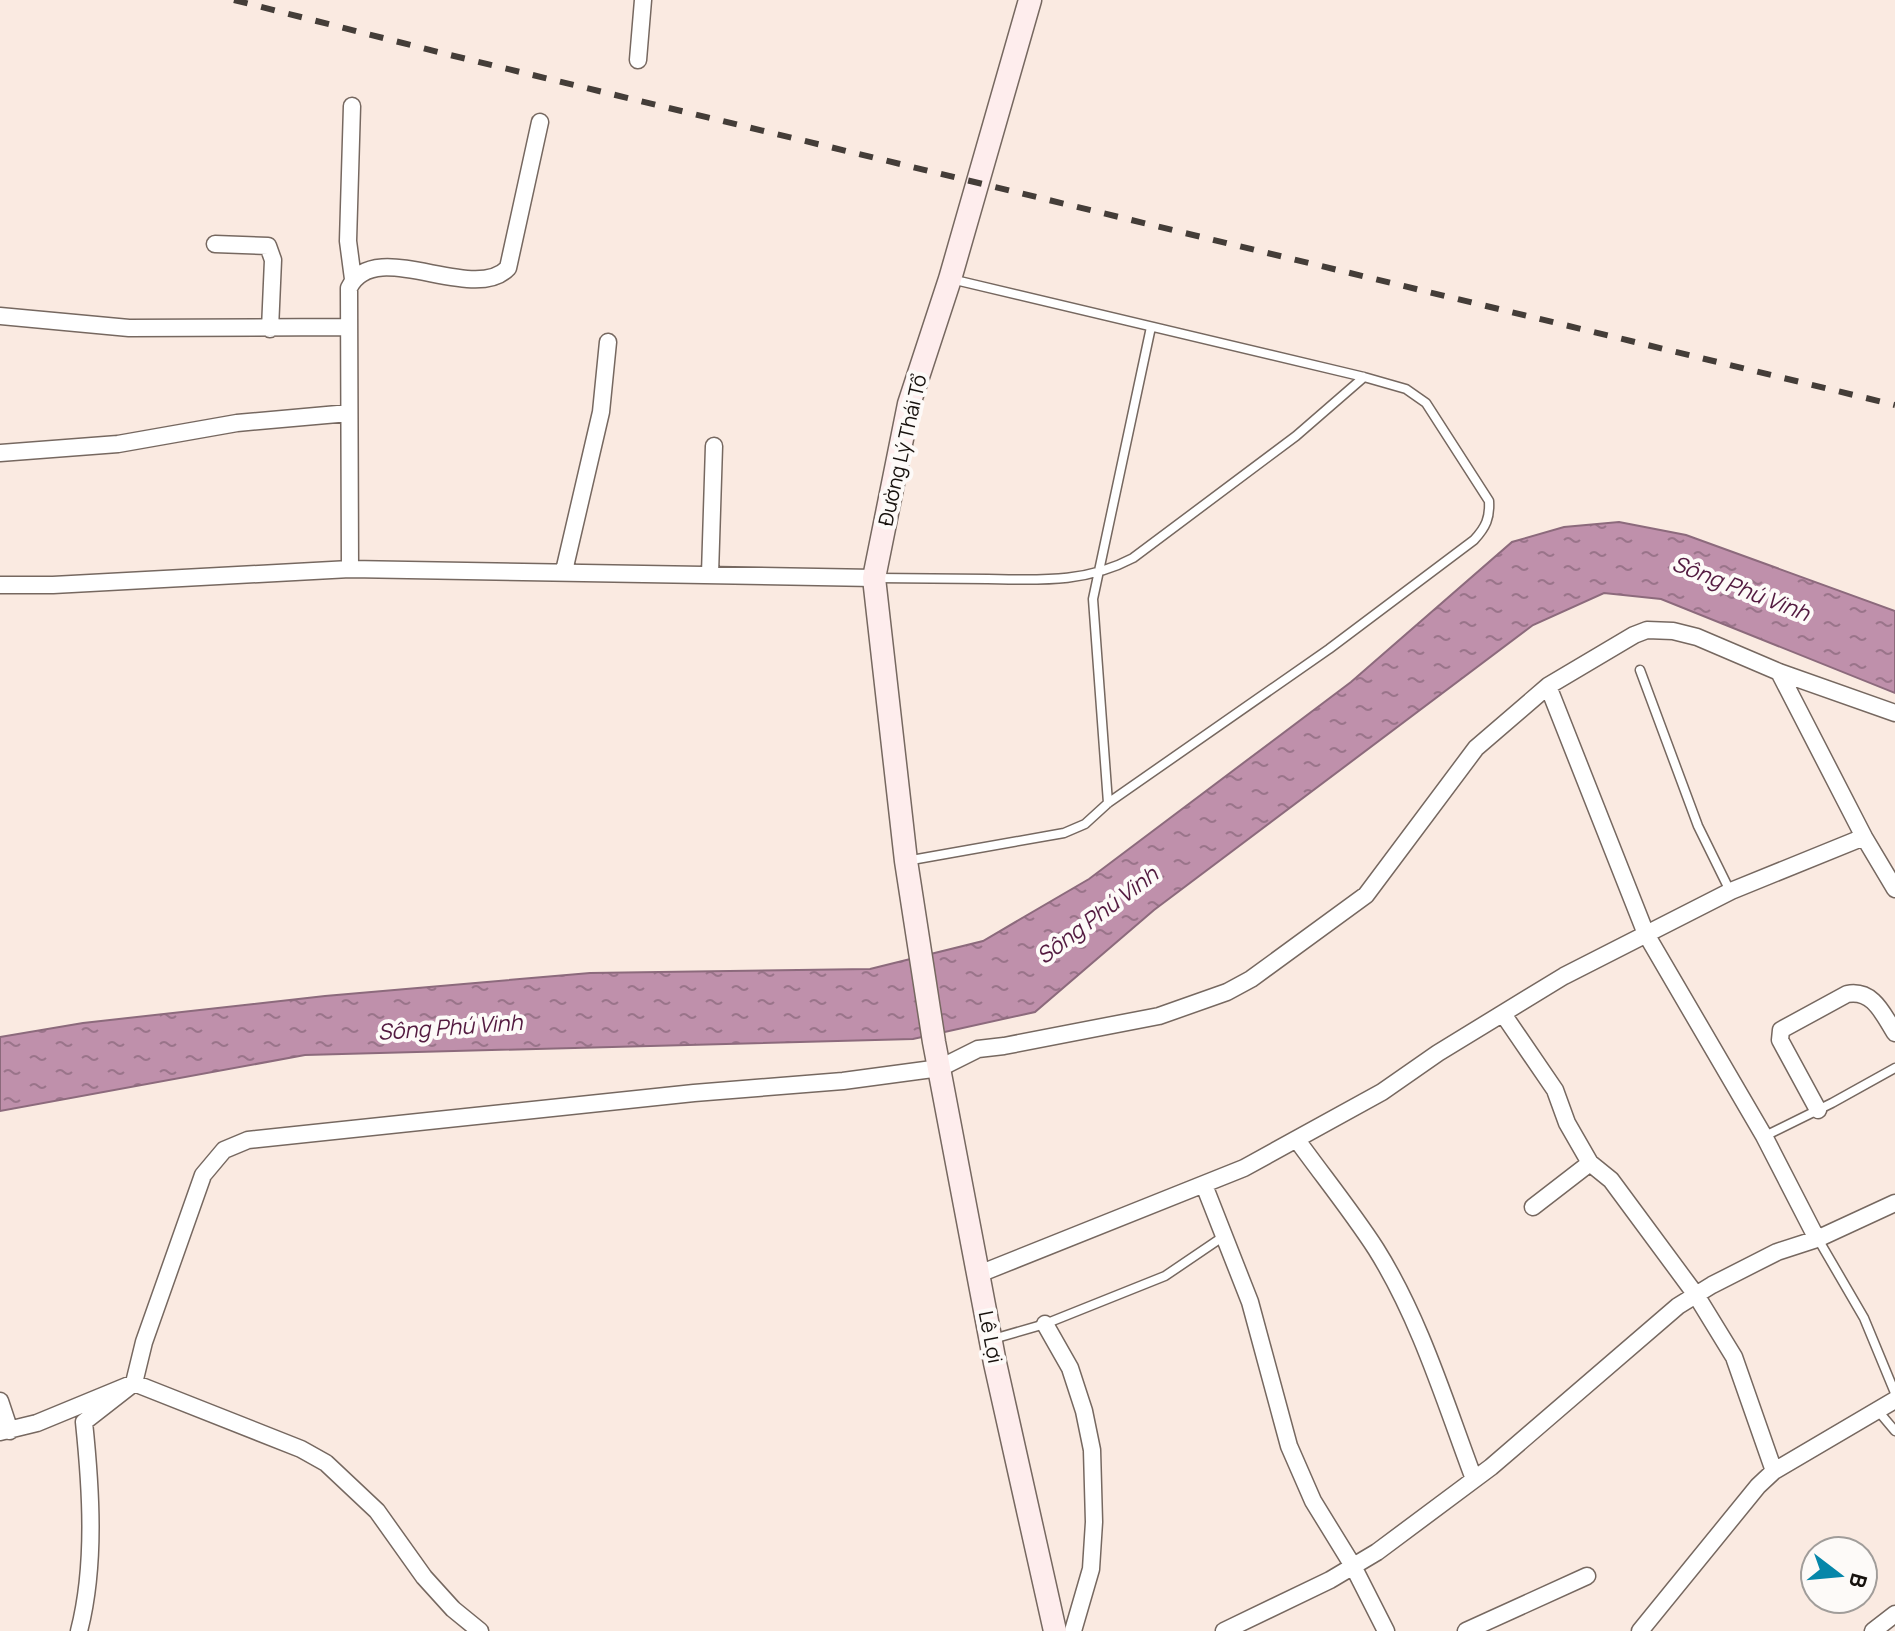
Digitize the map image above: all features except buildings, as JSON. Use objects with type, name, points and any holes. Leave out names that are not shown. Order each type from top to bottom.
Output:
[{"type":"main road","name":"Đường Lý Thái Tổ","points":[[934,1042],[906,861],[874,578],[909,404],[950,279],[1030,0]]},
{"type":"main road","name":"Lê Lợi","points":[[934,1042],[991,1339],[1055,1631]]},
{"type":"street","points":[[638,60],[643,0]]},
{"type":"street","points":[[350,569],[348,295],[353,279],[348,241],[352,106]]},
{"type":"street","points":[[353,279],[367,270],[396,268],[478,280],[501,276],[508,268],[540,122]]},
{"type":"street","points":[[215,244],[268,246],[273,260],[270,329]]},
{"type":"street","points":[[0,316],[129,328],[348,327]]},
{"type":"street","points":[[564,571],[601,412],[608,342]]},
{"type":"street","points":[[0,453],[118,444],[237,423],[349,413]]},
{"type":"street","points":[[710,574],[714,446]]},
{"type":"street","points":[[0,585],[53,585],[350,569],[874,578]]},
{"type":"street","points":[[79,1631],[84,1612],[89,1553],[88,1461],[84,1422],[134,1383],[144,1342],[203,1175],[224,1150],[248,1140],[694,1093],[843,1081],[940,1068],[978,1049],[1159,1016],[1227,992],[1251,979],[1366,895],[1476,748],[1548,686],[1619,643],[1647,630],[1673,631],[1697,637],[1779,672],[1895,713]]},
{"type":"street","points":[[1779,672],[1864,837],[1895,889]]},
{"type":"street","points":[[1548,686],[1646,934],[1764,1136],[1817,1239]]},
{"type":"street","points":[[979,1274],[1244,1168],[1382,1092],[1438,1053],[1564,976],[1731,891],[1864,837]]},
{"type":"street","points":[[1818,1110],[1780,1040],[1781,1030],[1847,994],[1857,992],[1865,994],[1879,1006],[1895,1033]]},
{"type":"street","points":[[1503,1014],[1555,1090],[1567,1123],[1590,1163],[1611,1180],[1696,1295],[1734,1357],[1774,1471]]},
{"type":"street","points":[[1297,1140],[1376,1251],[1401,1297],[1435,1375],[1474,1479]]},
{"type":"street","points":[[1533,1207],[1590,1163]]},
{"type":"street","points":[[1204,1185],[1250,1302],[1289,1446],[1313,1501],[1353,1566],[1386,1631]]},
{"type":"street","points":[[1224,1631],[1330,1580],[1377,1552],[1474,1479],[1678,1306],[1777,1252],[1817,1239],[1895,1203]]},
{"type":"street","points":[[1045,1324],[1070,1368],[1092,1450],[1094,1522],[1091,1569],[1073,1631]]},
{"type":"street","points":[[0,1401],[5,1431],[37,1423],[134,1383],[301,1449],[326,1463],[377,1511],[433,1587],[480,1631]]},
{"type":"street","points":[[1640,1631],[1758,1486],[1774,1471],[1895,1400]]},
{"type":"street","points":[[1466,1631],[1587,1576]]},
{"type":"street","points":[[1873,1631],[1895,1614]]},
{"type":"lane","points":[[906,861],[1064,833],[1085,824],[1108,803],[1329,649],[1474,540],[1490,517],[1489,501],[1426,403],[1406,389],[950,279]]},
{"type":"lane","points":[[1108,803],[1092,619],[1097,574],[1151,327]]},
{"type":"lane","points":[[874,578],[1055,580],[1097,574],[1133,558],[1296,436],[1364,377]]},
{"type":"lane","points":[[1640,670],[1698,826],[1731,891]]},
{"type":"lane","points":[[1764,1136],[1895,1068]]},
{"type":"lane","points":[[991,1339],[1045,1324],[1165,1276],[1224,1235]]},
{"type":"lane","points":[[1817,1239],[1864,1318],[1895,1393]]},
{"type":"lane","points":[[1879,1412],[1895,1431]]},
{"type":"water","name":"Sông Phú Vinh","points":[[1619,522],[1686,535],[1895,611],[1895,693],[1661,599],[1604,593],[1533,625],[1154,910],[1035,1012],[913,1039],[305,1055],[0,1111],[0,1037],[83,1023],[325,996],[590,973],[870,969],[983,941],[1089,879],[1351,682],[1512,542],[1564,527]]},
{"type":"railway","points":[[234,0],[1895,405]]}]
